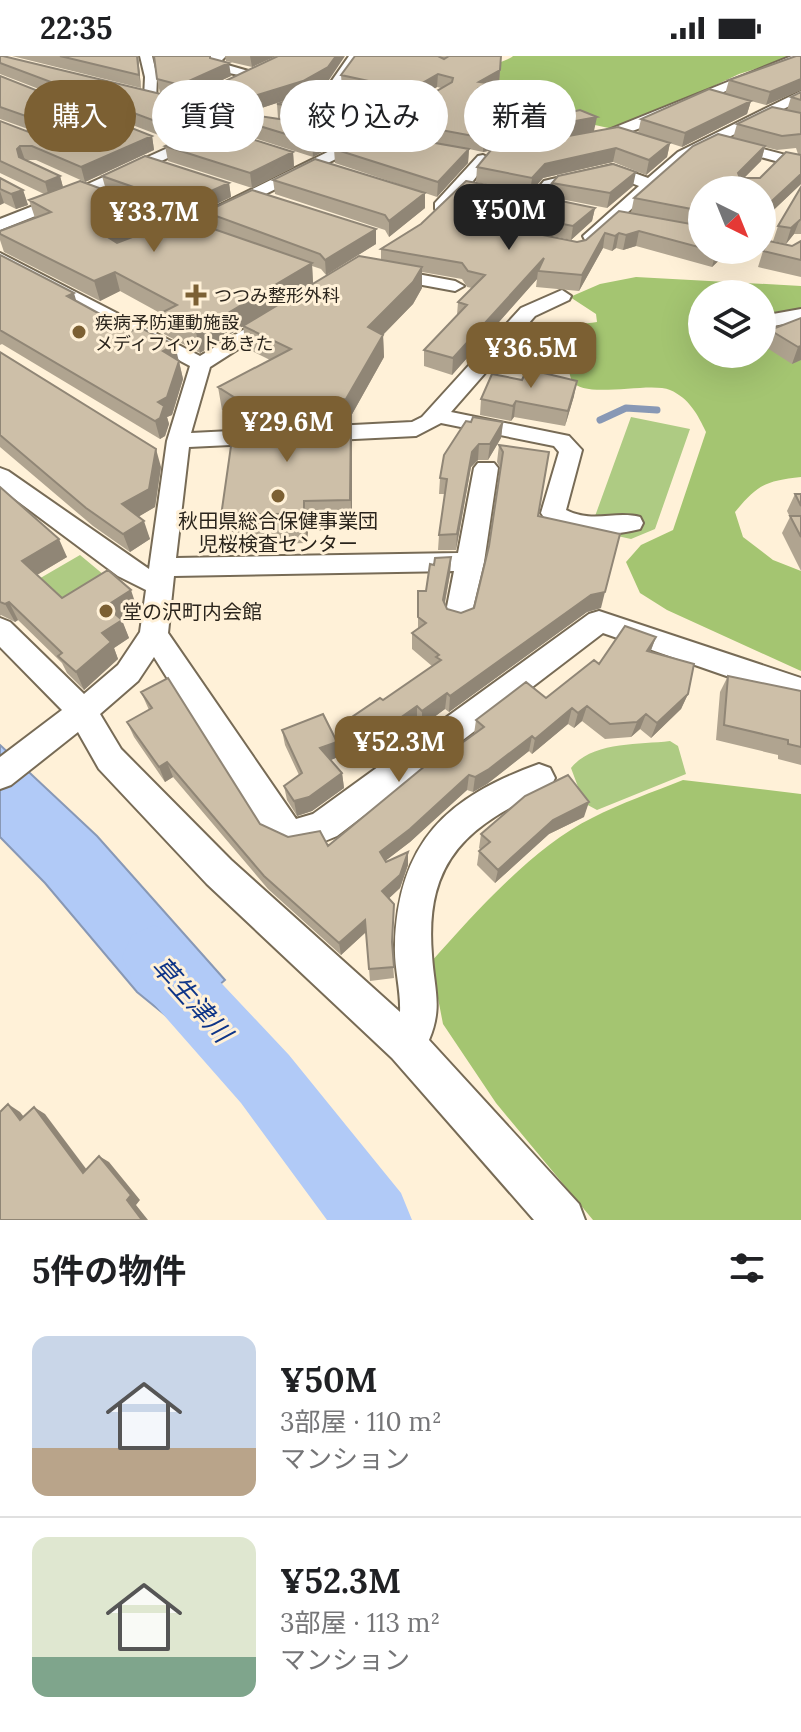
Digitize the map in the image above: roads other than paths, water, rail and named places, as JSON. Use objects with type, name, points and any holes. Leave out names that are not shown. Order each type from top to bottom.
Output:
[{"type":"street","points":[[146,56],[153,80]]},
{"type":"street","points":[[220,56],[215,58],[219,67],[253,74]]},
{"type":"street","points":[[339,80],[355,56]]},
{"type":"street","points":[[584,141],[617,134],[747,75],[798,59]]},
{"type":"street","points":[[240,80],[266,68]]},
{"type":"street","points":[[136,94],[152,98]]},
{"type":"street","points":[[707,95],[722,100]]},
{"type":"street","points":[[649,184],[612,170],[549,184],[508,235],[568,247],[621,219],[676,153],[713,140],[759,110],[801,95]]},
{"type":"street","points":[[759,110],[789,118]]},
{"type":"street","points":[[617,134],[643,142]]},
{"type":"street","points":[[713,140],[771,164],[801,164]]},
{"type":"street","points":[[771,164],[801,147]]},
{"type":"street","points":[[0,225],[49,206],[78,188],[148,162],[160,152]]},
{"type":"street","points":[[147,245],[188,229],[340,152]]},
{"type":"street","points":[[286,155],[344,173]]},
{"type":"street","points":[[432,215],[468,188],[483,157]]},
{"type":"street","points":[[148,162],[175,170]]},
{"type":"street","points":[[229,187],[283,205]]},
{"type":"street","points":[[78,188],[107,198]]},
{"type":"street","points":[[25,193],[49,206]]},
{"type":"street","points":[[511,196],[560,206]]},
{"type":"street","points":[[587,212],[621,219]]},
{"type":"street","points":[[161,218],[213,238]]},
{"type":"street","points":[[0,258],[201,364]]},
{"type":"street","points":[[371,270],[455,286]]},
{"type":"street","points":[[170,447],[416,429],[430,422],[528,312],[562,296]]},
{"type":"street","points":[[0,775],[128,673],[154,634],[170,447],[201,364],[293,307]]},
{"type":"street","points":[[776,319],[801,315]]},
{"type":"street","points":[[435,415],[561,441],[571,450],[553,513],[567,522],[610,529],[631,523]]},
{"type":"street","points":[[459,617],[486,468]]},
{"type":"street","points":[[0,476],[127,569],[160,576],[471,562]]},
{"type":"street","points":[[154,634],[278,824],[287,833],[300,836],[325,825],[599,621],[801,690]]},
{"type":"street","points":[[0,629],[110,759],[208,861],[406,1044],[563,1220]]},
{"type":"street","points":[[406,1044],[417,1026],[422,1009],[414,966],[416,923],[422,884],[433,858],[447,836],[466,816],[498,796],[539,778]]},
{"type":"water","points":[[0,745],[97,836],[225,980],[175,1023],[137,992],[45,883],[0,837]]},
{"type":"waterway","points":[[600,420],[626,408],[657,410]]},
{"type":"waterway","name":"草生津川","points":[[154,957],[265,1079],[374,1220]]},
{"type":"place","name":"つつみ整形外科","points":[[196,295]]},
{"type":"place","name":"疾病予防運動施設 メディフィットあきた","points":[[79,332]]},
{"type":"place","name":"秋田県総合保健事業団 児桜検査センター","points":[[278,496]]},
{"type":"place","name":"堂の沢町内会館","points":[[106,611]]}]
